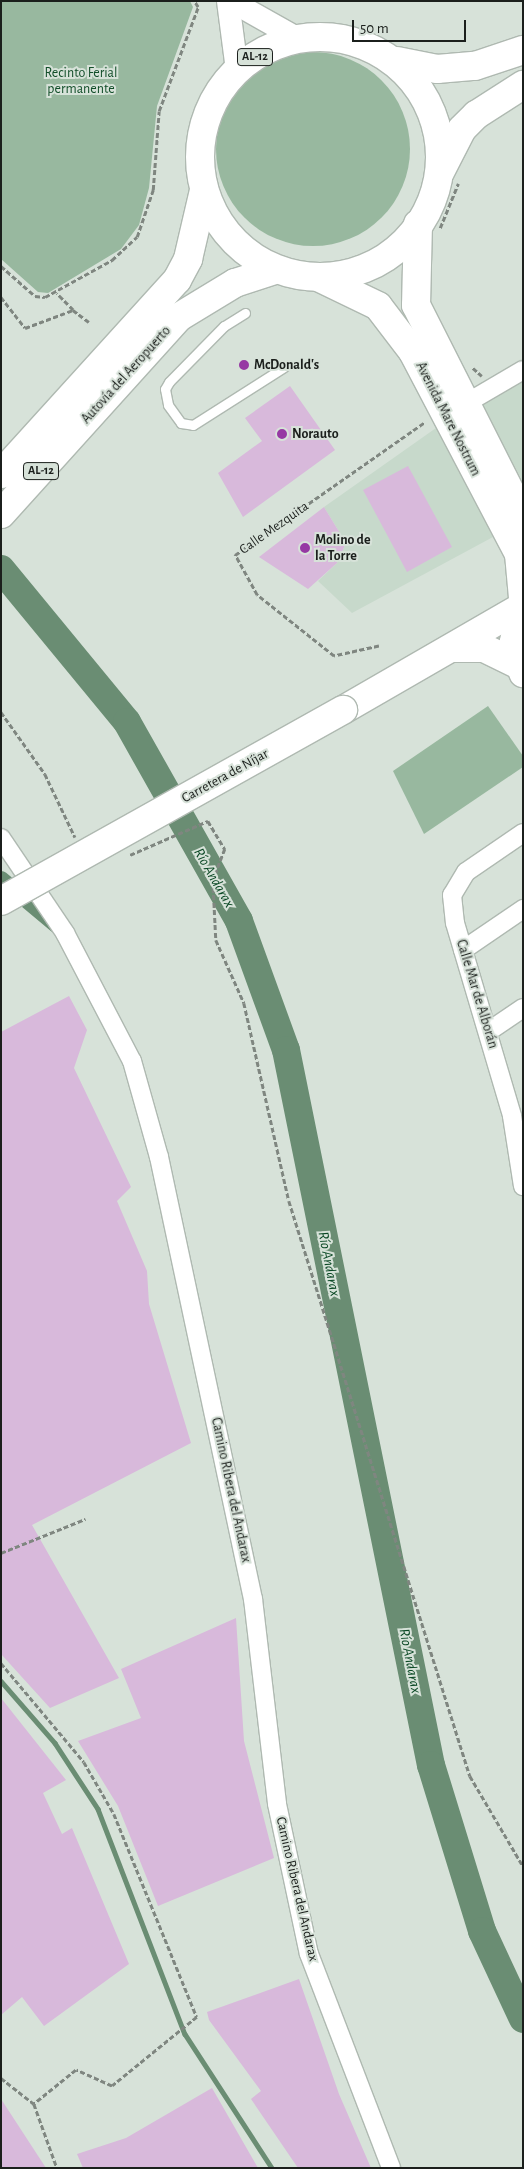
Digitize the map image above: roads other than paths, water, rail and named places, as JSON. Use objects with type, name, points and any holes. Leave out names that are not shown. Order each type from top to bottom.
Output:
[{"type":"main road","name":"AL-12","points":[[523,50],[475,66],[437,68],[397,61],[339,39],[295,37],[262,51],[237,70],[220,90],[208,117],[201,160],[204,190],[234,238],[274,270],[322,279],[376,262],[428,227],[449,176],[462,129],[487,105],[523,85]]},
{"type":"main road","name":"AL-12","points":[[397,61],[429,107],[449,176]]},
{"type":"main road","name":"Autovía del Aeropuerto","points":[[1,474],[176,280],[188,259],[204,190]]},
{"type":"main road","name":"Avenida Mare Nostrum","points":[[428,227],[416,305],[523,517]]},
{"type":"main road","name":"Autovía del Aeropuerto","points":[[1,514],[179,317],[235,283],[274,270]]},
{"type":"main road","name":"Avenida Mare Nostrum","points":[[322,279],[360,294],[394,321],[443,409],[519,554],[522,603],[514,626],[520,668]]},
{"type":"main road","name":"Carretera de Níjar","points":[[1,901],[342,710],[522,603]]},
{"type":"main road","points":[[449,648],[484,648],[520,668]]},
{"type":"street","points":[[230,1],[295,37]]},
{"type":"street","points":[[230,1],[237,70]]},
{"type":"street","points":[[478,397],[523,370]]},
{"type":"street","name":"Calle Mar de Alborán","points":[[523,833],[466,872],[457,883],[452,895],[455,923],[463,950],[517,1112],[523,1186]]},
{"type":"street","name":"Camino Ribera del Andarax","points":[[1,838],[65,932],[132,1061],[159,1157],[254,1600],[277,1804],[309,1954],[391,2168]]},
{"type":"street","points":[[463,950],[523,909]]},
{"type":"street","points":[[489,1031],[523,1008]]},
{"type":"lane","points":[[246,313],[224,326],[169,382],[165,390],[168,405],[181,423],[193,425],[284,367]]},
{"type":"waterway","name":"Río Andarax","points":[[1,569],[127,722],[239,921],[286,1050],[431,1765],[482,1931],[523,2019]]},
{"type":"waterway","points":[[1,879],[56,925]]},
{"type":"waterway","points":[[1,1681],[55,1743],[98,1809],[185,2034],[272,2168]]},
{"type":"place","name":"McDonald's","points":[[244,365]]},
{"type":"place","name":"Norauto","points":[[282,434]]},
{"type":"place","name":"Molino de la Torre","points":[[305,548]]},
{"type":"park label","name":"Recinto Ferial permanente","points":[[81,82]]}]
